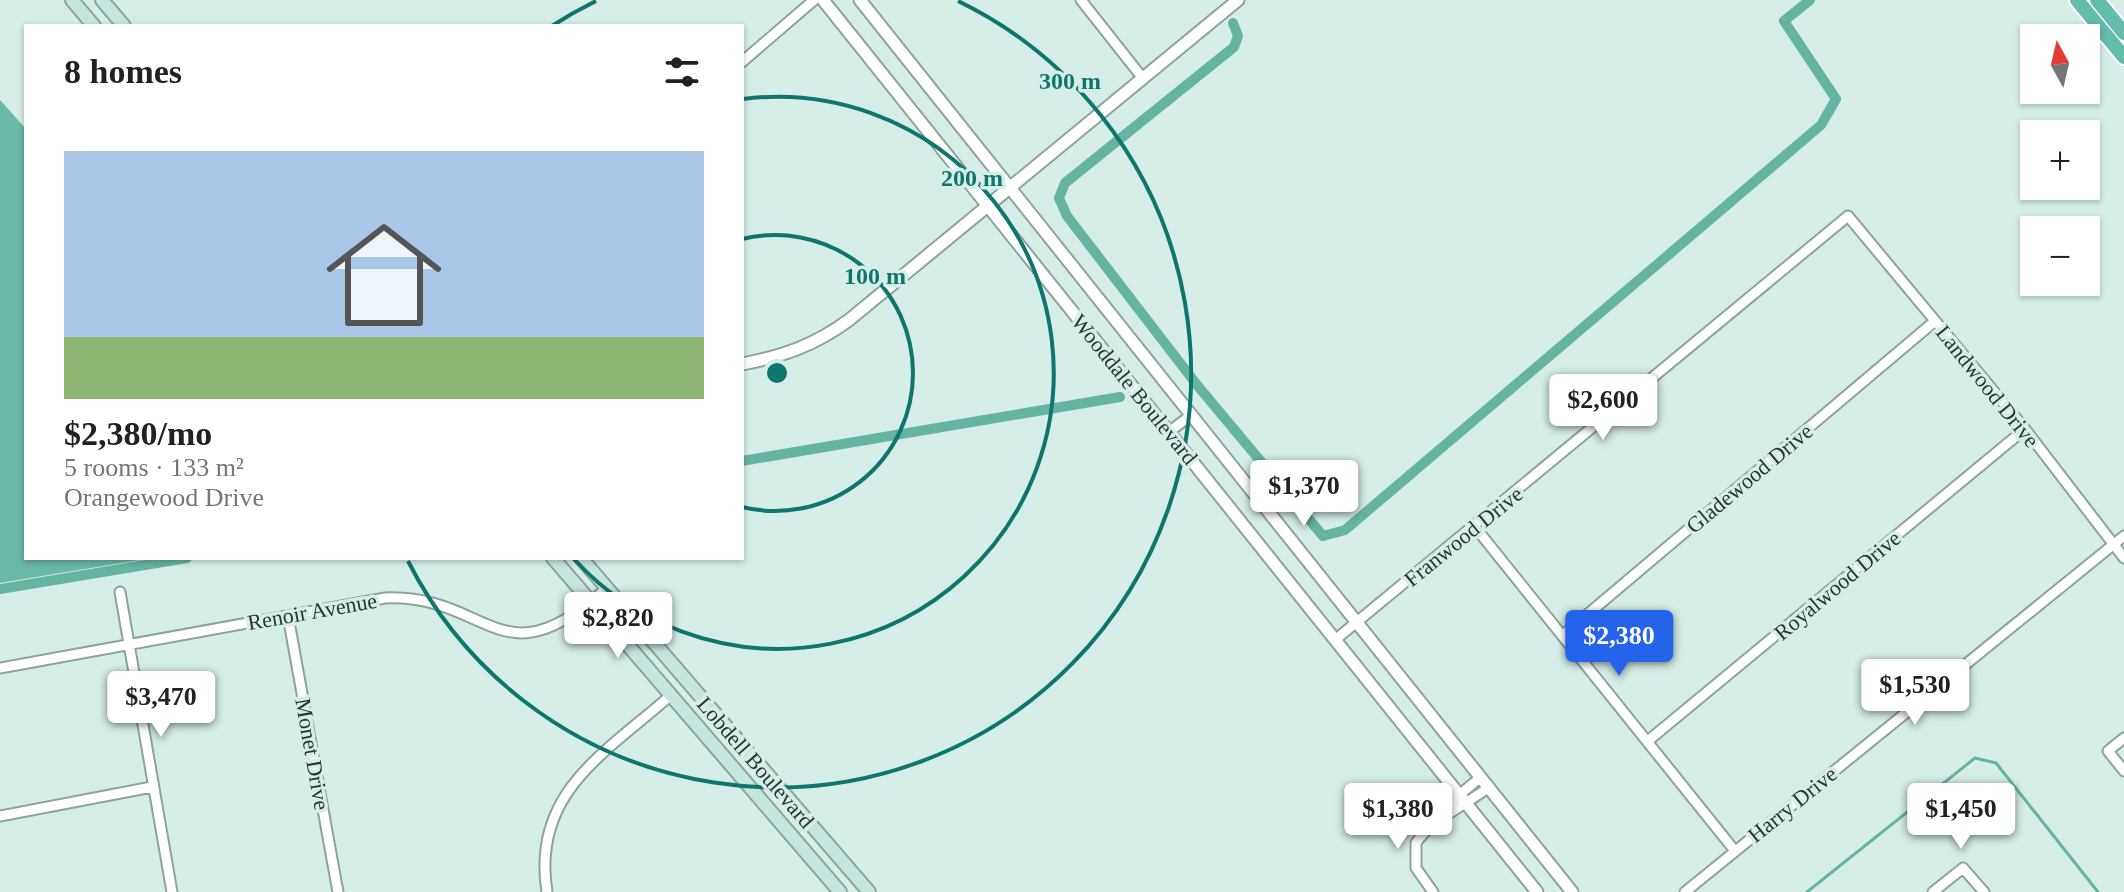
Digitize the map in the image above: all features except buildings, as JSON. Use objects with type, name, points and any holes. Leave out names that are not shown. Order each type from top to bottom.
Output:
[{"type":"highway","points":[[2077,0],[2124,57]]},
{"type":"highway","points":[[2097,0],[2124,33]]},
{"type":"main road","points":[[72,0],[92,24]]},
{"type":"main road","points":[[102,0],[122,24]]},
{"type":"main road","name":"Lobdell Boulevard","points":[[555,560],[839,891]]},
{"type":"main road","name":"Lobdell Boulevard","points":[[583,560],[869,892]]},
{"type":"main road","points":[[839,891],[854,874]]},
{"type":"street","points":[[744,60],[814,0]]},
{"type":"street","name":"Wooddale Boulevard","points":[[823,0],[1537,892]]},
{"type":"street","name":"Wooddale Boulevard","points":[[860,0],[1572,892]]},
{"type":"street","points":[[1081,0],[1141,76]]},
{"type":"street","points":[[744,364],[786,355],[822,340],[1141,76],[1238,0]]},
{"type":"street","name":"Landwood Drive","points":[[1848,216],[2025,429],[2124,558]]},
{"type":"street","name":"Franwood Drive","points":[[1335,640],[1848,216]]},
{"type":"street","name":"Gladewood Drive","points":[[1563,635],[1935,321]]},
{"type":"street","points":[[1169,432],[1191,415]]},
{"type":"street","name":"Royalwood Drive","points":[[1649,740],[2025,429]]},
{"type":"street","points":[[1475,527],[1735,851]]},
{"type":"street","name":"Harry Drive","points":[[1685,892],[2124,536]]},
{"type":"street","name":"Renoir Avenue","points":[[0,668],[385,598],[410,597],[436,602],[493,630],[517,634],[546,630],[576,616],[607,588]]},
{"type":"street","points":[[120,592],[172,892]]},
{"type":"street","name":"Monet Drive","points":[[288,616],[338,892]]},
{"type":"street","points":[[639,657],[655,644]]},
{"type":"street","points":[[547,892],[544,876],[548,825],[562,796],[671,695]]},
{"type":"street","points":[[2124,738],[2108,751],[2124,771]]},
{"type":"street","points":[[1433,892],[1416,868],[1415,852],[1419,839],[1441,818],[1447,805],[1463,799],[1485,782]]},
{"type":"street","points":[[0,816],[152,787]]},
{"type":"street","points":[[1933,892],[1963,868],[1984,892]]},
{"type":"green space","points":[[0,100],[24,127],[24,560],[140,560],[0,583]]},
{"type":"waterway","points":[[1233,23],[1238,36],[1234,47],[1065,183],[1059,198],[1067,216],[1197,385],[1323,536],[1345,530],[1821,125],[1836,99],[1784,21],[1810,0]]},
{"type":"waterway","points":[[744,461],[1120,397]]},
{"type":"waterway","points":[[0,589],[175,560]]},
{"type":"waterway","points":[[1807,892],[1975,758],[1996,763],[2098,892]]}]
